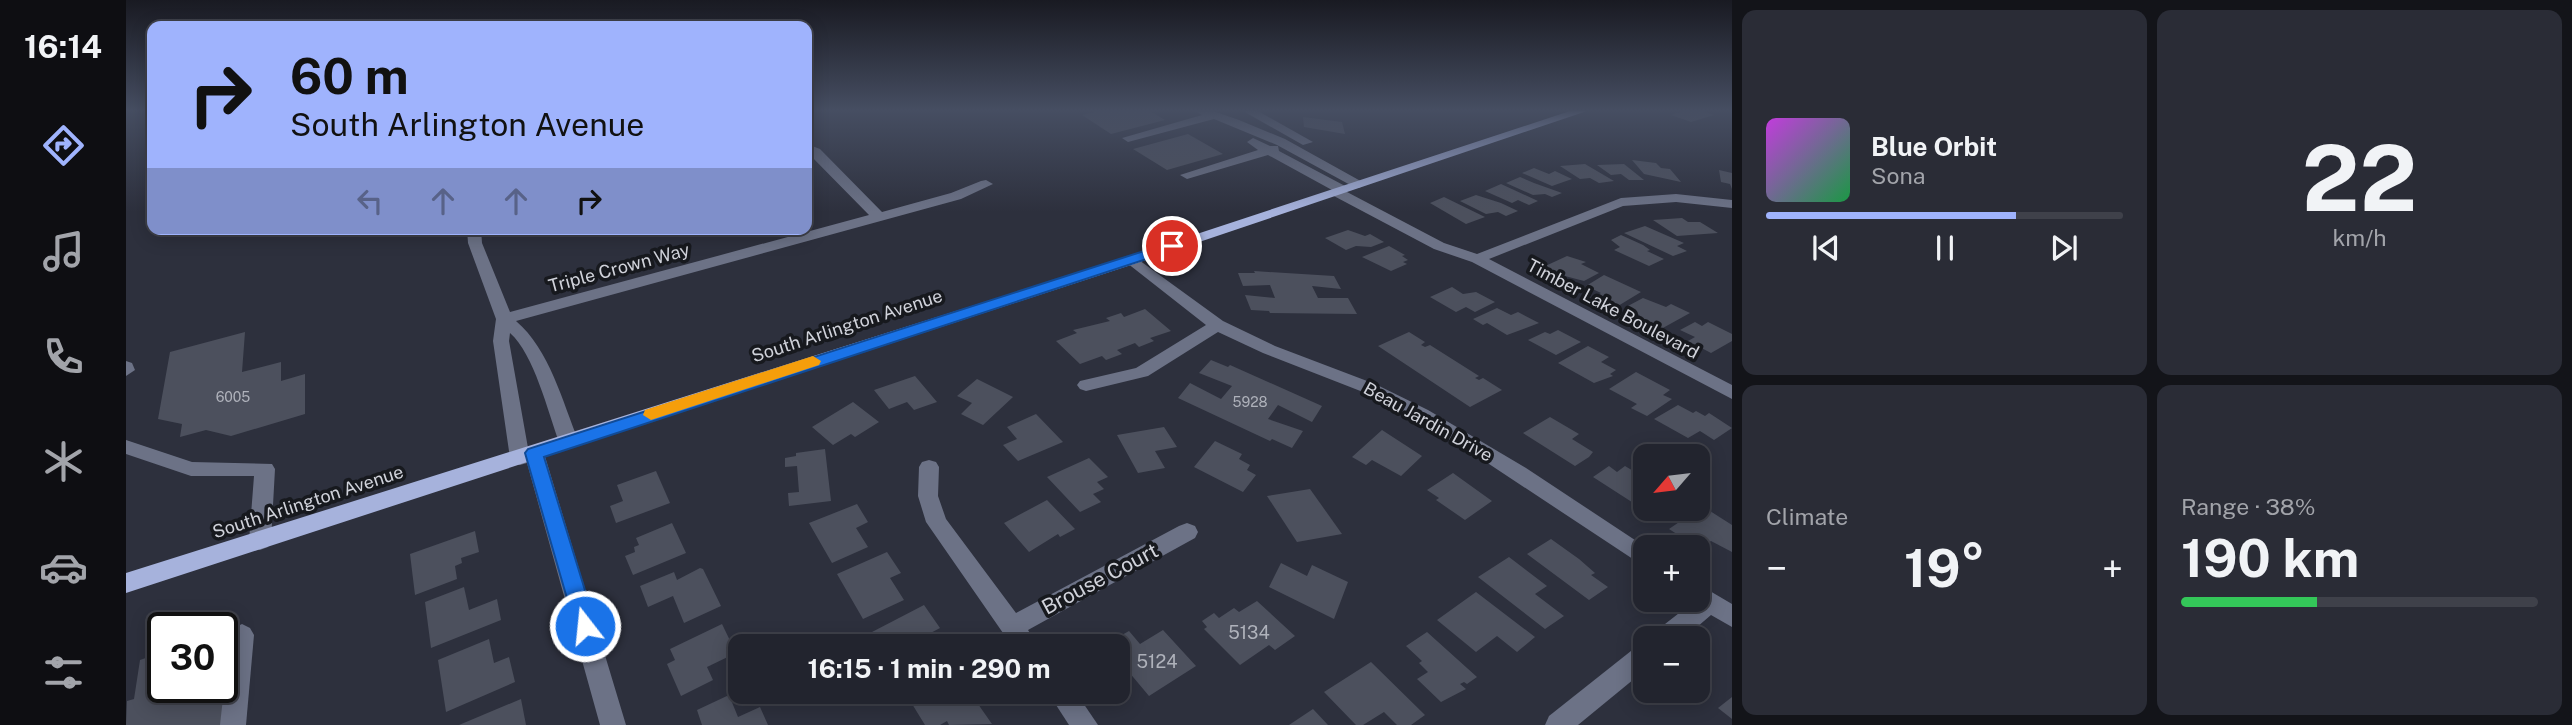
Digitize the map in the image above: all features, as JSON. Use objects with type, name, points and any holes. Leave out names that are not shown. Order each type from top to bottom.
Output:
[{"type":"main road","name":"South Arlington Avenue","points":[[126,583],[527,456],[996,301],[1132,260],[1478,145]]},
{"type":"street","name":"Timber Lake Boulevard","points":[[1259,145],[1347,188]]},
{"type":"street","name":"Timber Lake Boulevard","points":[[1287,146],[1347,188],[1439,246],[1477,259],[1732,393]]},
{"type":"street","points":[[1187,175],[1287,146]]},
{"type":"street","points":[[812,150],[879,217]]},
{"type":"street","name":"Triple Crown Way","points":[[504,319],[956,196],[986,184]]},
{"type":"street","points":[[1477,259],[1621,202],[1661,198],[1732,204]]},
{"type":"street","points":[[474,235],[475,243],[504,319],[526,338],[569,442]]},
{"type":"street","name":"Beau Jardin Drive","points":[[1132,260],[1217,325],[1242,338],[1353,380],[1395,400],[1534,484],[1633,550]]},
{"type":"street","points":[[504,319],[501,341],[527,456],[613,725]]},
{"type":"street","points":[[1086,385],[1142,372],[1217,325]]},
{"type":"street","points":[[126,447],[191,470],[265,469],[260,541]]},
{"type":"street","points":[[929,467],[928,496],[937,522],[1018,634]]},
{"type":"street","name":"Brouse Court","points":[[1012,626],[1187,532]]},
{"type":"street","points":[[1710,602],[1732,617]]},
{"type":"street","points":[[1677,626],[1691,612]]},
{"type":"street","points":[[233,725],[242,635]]},
{"type":"street","points":[[1558,725],[1633,665]]},
{"type":"street","points":[[1069,704],[1084,725]]},
{"type":"building","points":[[1148,145],[1207,145],[1223,154],[1167,170],[1133,149]]},
{"type":"building","points":[[1632,160],[1656,163],[1661,168],[1670,169],[1681,182],[1644,174]]},
{"type":"building","points":[[1585,164],[1614,181],[1599,183],[1590,178],[1580,179],[1560,166]]},
{"type":"building","points":[[1624,164],[1644,180],[1629,180],[1621,174],[1611,175],[1597,165]]},
{"type":"building","points":[[1534,168],[1549,174],[1555,171],[1572,179],[1552,186],[1522,173]]},
{"type":"building","points":[[1719,170],[1732,173],[1732,189],[1730,184],[1721,182]]},
{"type":"building","points":[[1520,177],[1562,193],[1552,197],[1545,194],[1533,195],[1506,183]]},
{"type":"building","points":[[1501,184],[1538,201],[1529,205],[1518,200],[1512,203],[1485,191]]},
{"type":"building","points":[[1476,195],[1518,211],[1506,216],[1498,212],[1486,214],[1460,201]]},
{"type":"building","points":[[1444,197],[1485,217],[1466,224],[1430,203]]},
{"type":"building","points":[[1682,218],[1688,222],[1700,222],[1718,233],[1677,236],[1653,220]]},
{"type":"building","points":[[1645,226],[1684,243],[1677,246],[1687,251],[1673,256],[1624,233]]},
{"type":"building","points":[[1348,230],[1365,236],[1370,234],[1384,242],[1371,247],[1356,246],[1346,250],[1325,238]]},
{"type":"building","points":[[1621,235],[1664,259],[1649,266],[1614,250],[1620,247],[1611,240]]},
{"type":"building","points":[[1389,246],[1405,255],[1402,256],[1408,260],[1403,262],[1407,264],[1391,271],[1362,257]]},
{"type":"building","points":[[1567,256],[1586,262],[1581,264],[1599,273],[1584,281],[1565,276],[1561,278],[1541,268]]},
{"type":"building","points":[[1254,271],[1334,276],[1341,289],[1312,286],[1318,298],[1348,298],[1357,314],[1270,313],[1251,310],[1245,295],[1275,298],[1270,285],[1243,286],[1238,273],[1255,273]]},
{"type":"building","points":[[1604,275],[1641,292],[1618,306],[1596,296],[1601,293],[1586,286]]},
{"type":"building","points":[[1452,287],[1463,294],[1476,292],[1495,302],[1475,312],[1466,307],[1456,312],[1430,297]]},
{"type":"building","points":[[1643,298],[1666,307],[1671,304],[1690,313],[1661,329],[1626,307]]},
{"type":"building","points":[[1497,308],[1511,315],[1518,312],[1539,323],[1507,335],[1487,323],[1483,325],[1473,319]]},
{"type":"building","points":[[1145,309],[1171,331],[1150,338],[1154,341],[1139,347],[1135,343],[1117,350],[1122,354],[1106,360],[1102,356],[1080,364],[1056,341],[1077,333],[1073,330],[1110,321],[1106,318],[1121,313],[1124,317]]},
{"type":"building","points":[[1695,322],[1702,326],[1708,322],[1732,334],[1732,341],[1711,353],[1688,341],[1695,337],[1680,330]]},
{"type":"building","points":[[1558,330],[1581,342],[1556,355],[1528,340],[1545,332],[1550,334]]},
{"type":"building","points":[[245,332],[242,372],[281,362],[281,381],[305,374],[305,414],[231,436],[206,430],[180,437],[182,424],[158,419],[170,352]]},
{"type":"building","points":[[1409,332],[1425,342],[1421,345],[1430,345],[1479,376],[1475,378],[1483,378],[1502,390],[1470,407],[1378,346]]},
{"type":"building","points":[[1588,346],[1609,357],[1601,362],[1616,370],[1610,374],[1613,376],[1594,383],[1558,363]]},
{"type":"building","points":[[1211,360],[1228,367],[1230,365],[1322,406],[1312,422],[1278,405],[1268,419],[1303,431],[1292,448],[1272,439],[1270,441],[1178,398],[1190,383],[1221,399],[1232,386],[1199,373]]},
{"type":"building","points":[[1636,372],[1670,390],[1663,395],[1672,399],[1647,416],[1631,408],[1637,404],[1609,389]]},
{"type":"building","points":[[915,376],[937,402],[914,410],[907,402],[889,409],[874,390]]},
{"type":"building","points":[[977,379],[1013,397],[983,425],[961,414],[972,403],[957,396]]},
{"type":"building","points":[[853,402],[879,422],[855,437],[851,434],[833,445],[812,427]]},
{"type":"building","points":[[1678,405],[1693,413],[1696,411],[1705,416],[1709,413],[1732,428],[1714,440],[1700,431],[1688,438],[1654,419]]},
{"type":"building","points":[[1036,414],[1063,442],[1018,461],[1003,445],[1017,439],[1007,427]]},
{"type":"building","points":[[1550,417],[1579,434],[1572,439],[1593,452],[1589,457],[1575,466],[1523,433]]},
{"type":"building","points":[[1164,427],[1177,447],[1155,451],[1165,468],[1138,473],[1117,435]]},
{"type":"building","points":[[1382,430],[1422,456],[1401,476],[1372,460],[1366,465],[1352,457]]},
{"type":"building","points":[[1215,441],[1242,454],[1239,459],[1250,465],[1247,470],[1256,475],[1243,492],[1194,467]]},
{"type":"building","points":[[825,449],[831,501],[789,506],[788,493],[799,492],[797,466],[785,467],[785,458],[796,456],[796,453]]},
{"type":"building","points":[[1089,458],[1108,477],[1097,482],[1104,489],[1093,494],[1101,502],[1080,512],[1047,477]]},
{"type":"building","points":[[1609,466],[1617,472],[1625,466],[1633,471],[1633,503],[1593,477]]},
{"type":"building","points":[[656,471],[670,503],[616,523],[610,506],[623,501],[617,485]]},
{"type":"building","points":[[1453,473],[1492,501],[1465,520],[1436,500],[1439,498],[1427,490]]},
{"type":"building","points":[[1310,489],[1342,534],[1297,542],[1267,496]]},
{"type":"building","points":[[1047,500],[1075,529],[1060,537],[1058,534],[1029,552],[1004,523]]},
{"type":"building","points":[[857,504],[868,522],[856,528],[868,547],[832,563],[809,523]]},
{"type":"building","points":[[1710,511],[1732,525],[1732,552],[1710,542],[1710,535],[1678,535],[1669,529],[1679,522],[1710,522]]},
{"type":"building","points":[[672,523],[686,553],[633,575],[625,556],[635,552],[634,547],[639,545],[636,538]]},
{"type":"building","points":[[475,531],[479,552],[461,558],[462,563],[455,566],[457,579],[415,595],[410,554]]},
{"type":"building","points":[[1551,539],[1579,559],[1595,573],[1591,575],[1608,587],[1589,600],[1527,554]]},
{"type":"building","points":[[887,552],[901,573],[890,578],[904,600],[863,619],[837,574]]},
{"type":"building","points":[[1509,557],[1547,586],[1535,594],[1564,616],[1545,629],[1478,577]]},
{"type":"building","points":[[1281,563],[1307,576],[1312,565],[1348,582],[1334,619],[1269,587]]},
{"type":"building","points":[[703,569],[721,606],[684,623],[673,596],[648,607],[640,586],[674,572],[677,580]]},
{"type":"building","points":[[464,587],[469,610],[497,599],[501,620],[431,648],[425,602]]},
{"type":"building","points":[[1476,592],[1535,637],[1517,652],[1497,636],[1476,652],[1437,620]]},
{"type":"building","points":[[1257,601],[1295,636],[1275,650],[1269,645],[1240,665],[1204,629],[1207,627],[1202,621],[1214,613],[1219,618],[1234,608],[1239,612]]},
{"type":"building","points":[[924,605],[940,628],[929,634],[872,632]]},
{"type":"building","points":[[722,624],[728,636],[728,657],[707,667],[713,680],[681,696],[667,664],[675,660],[670,649]]},
{"type":"building","points":[[1163,630],[1196,666],[1149,696],[1130,673],[1130,634],[1124,634],[1129,631],[1140,644]]},
{"type":"building","points":[[1427,632],[1477,677],[1467,684],[1460,684],[1466,689],[1441,702],[1417,679],[1428,672],[1419,663],[1422,661],[1406,646]]},
{"type":"building","points":[[489,639],[494,663],[509,657],[515,682],[446,712],[438,660]]},
{"type":"building","points":[[147,658],[147,703],[224,703],[222,725],[126,725],[127,701],[134,699],[140,660]]},
{"type":"building","points":[[1371,662],[1425,715],[1411,725],[1397,725],[1384,712],[1363,725],[1356,725],[1324,692]]},
{"type":"building","points":[[728,695],[728,704],[733,704],[738,717],[760,707],[768,725],[702,725],[697,710]]},
{"type":"building","points":[[1732,697],[1732,719],[1718,708]]},
{"type":"building","points":[[521,699],[526,725],[459,725]]},
{"type":"building","points":[[912,704],[978,704],[992,724],[949,725],[947,721],[940,725],[925,725]]},
{"type":"building","points":[[1313,709],[1328,725],[1289,725]]},
{"type":"slow traffic","points":[[651,415],[813,361]]},
{"type":"route","points":[[585,626],[534,453],[1172,246]]}]
